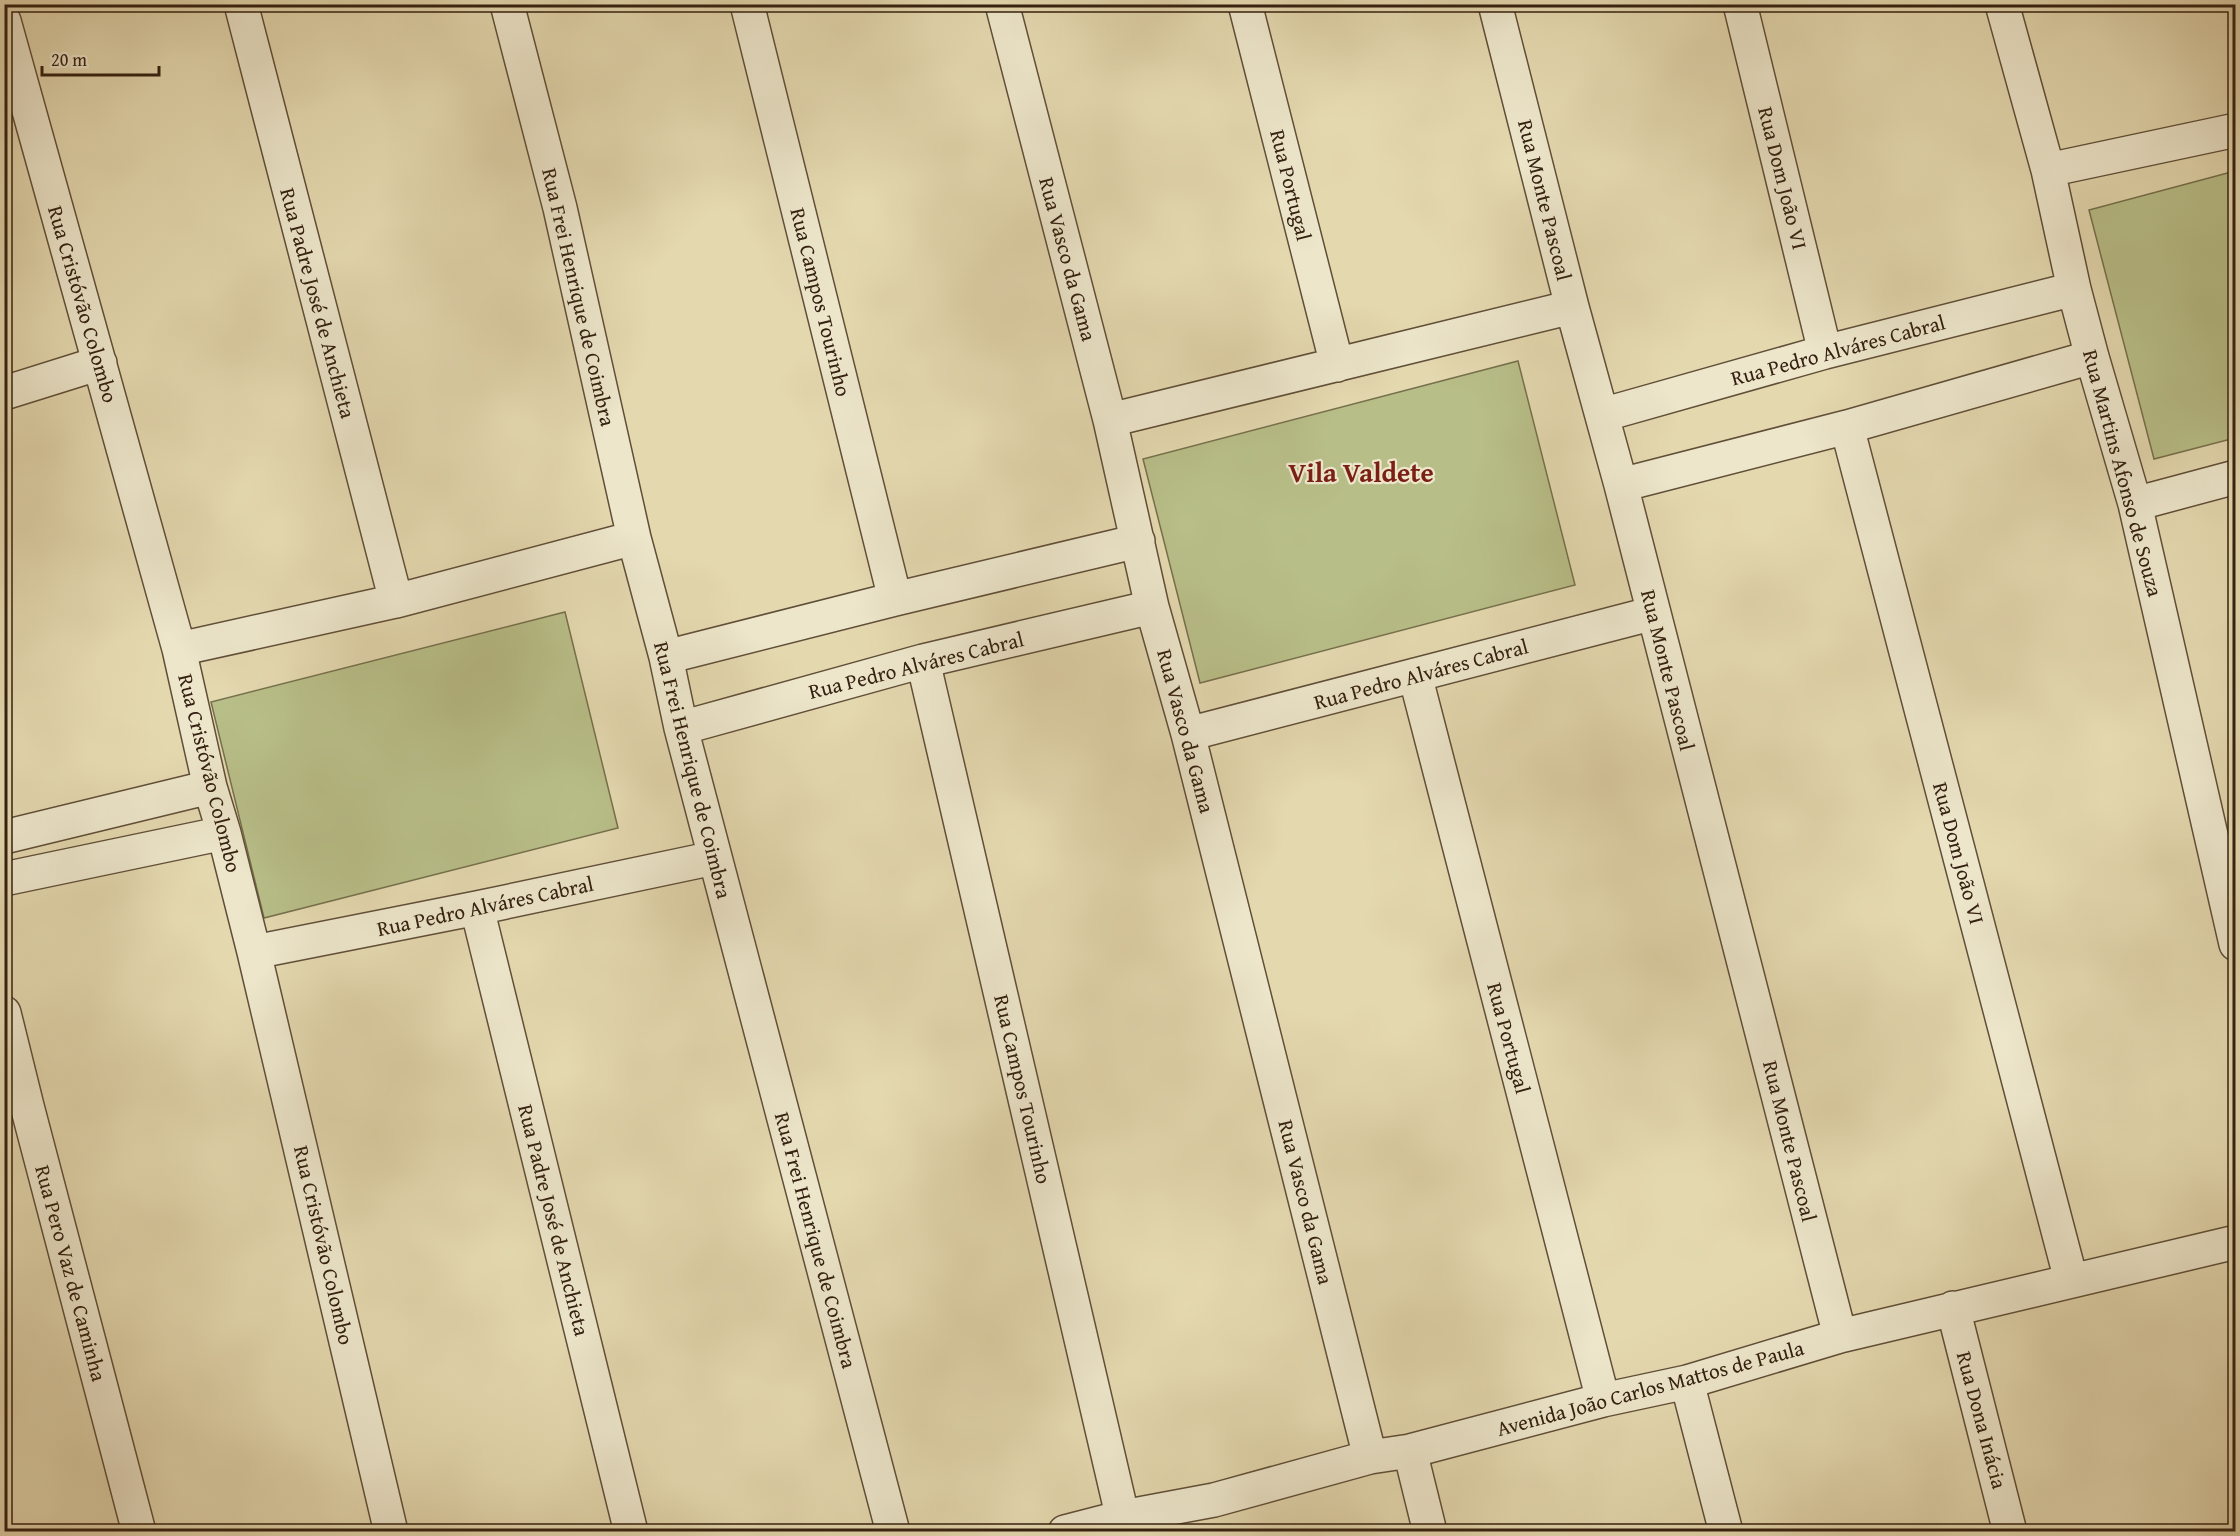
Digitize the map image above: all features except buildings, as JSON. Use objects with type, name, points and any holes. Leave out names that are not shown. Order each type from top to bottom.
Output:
[{"type":"street","name":"Rua Padre José de Anchieta","points":[[241,4],[396,601]]},
{"type":"street","name":"Rua Frei Henrique de Coimbra","points":[[507,4],[560,208],[634,537],[666,657],[681,728],[893,1532]]},
{"type":"street","name":"Rua Campos Tourinho","points":[[747,4],[895,599]]},
{"type":"street","name":"Rua Vasco da Gama","points":[[1002,4],[1110,420],[1152,607],[1188,734],[1370,1457]]},
{"type":"street","name":"Rua Portugal","points":[[1245,4],[1337,365]]},
{"type":"street","name":"Rua Monte Pascoal","points":[[1495,4],[1840,1336]]},
{"type":"street","name":"Rua Dom João VI","points":[[1740,4],[1825,352]]},
{"type":"street","name":"Rua Martins Afonso de Souza","points":[[2002,4],[2048,170],[2074,289],[2092,357],[2135,504],[2235,944]]},
{"type":"street","name":"Rua Cristóvão Colombo","points":[[4,21],[179,649],[210,787],[225,833],[254,952],[391,1532]]},
{"type":"street","points":[[2048,170],[2235,130]]},
{"type":"street","name":"Rua Pedro Alváres Cabral","points":[[1602,415],[1825,352],[2074,289]]},
{"type":"street","points":[[1110,420],[1572,307]]},
{"type":"street","points":[[1621,485],[1847,427],[2092,357]]},
{"type":"street","points":[[4,393],[100,363]]},
{"type":"street","name":"Rua Dom João VI","points":[[1847,427],[2071,1280]]},
{"type":"street","points":[[2135,504],[2235,477]]},
{"type":"street","points":[[179,649],[396,601],[634,537]]},
{"type":"street","points":[[666,657],[1138,541]]},
{"type":"street","name":"Rua Pedro Alváres Cabral","points":[[681,728],[923,661],[1152,607]]},
{"type":"street","name":"Rua Pedro Alváres Cabral","points":[[1188,734],[1654,613]]},
{"type":"street","name":"Rua Campos Tourinho","points":[[923,661],[1125,1524]]},
{"type":"street","name":"Rua Portugal","points":[[1415,675],[1603,1400]]},
{"type":"street","points":[[4,837],[210,787]]},
{"type":"street","points":[[4,879],[225,833]]},
{"type":"street","name":"Rua Pedro Alváres Cabral","points":[[254,952],[714,858]]},
{"type":"street","name":"Rua Padre José de Anchieta","points":[[477,908],[631,1532]]},
{"type":"street","name":"Rua Pero Vaz de Caminha","points":[[4,1013],[139,1532]]},
{"type":"street","name":"Avenida João Carlos Mattos de Paula","points":[[1065,1532],[1125,1524],[1370,1457],[1410,1451],[1603,1400],[1687,1382],[1840,1336],[1953,1308],[2071,1280],[2234,1250]]},
{"type":"street","name":"Rua Dona Inácia","points":[[1953,1308],[2010,1532]]},
{"type":"street","points":[[1687,1382],[1726,1532]]},
{"type":"street","points":[[1410,1451],[1430,1532]]},
{"type":"green space","points":[[2235,171],[2235,438],[2154,459],[2089,210]]},
{"type":"green space","points":[[1518,361],[1575,585],[1200,683],[1143,459]]},
{"type":"green space","points":[[565,612],[618,828],[264,918],[211,702]]},
{"type":"district","name":"Vila Valdete","points":[[1361,472]]}]
